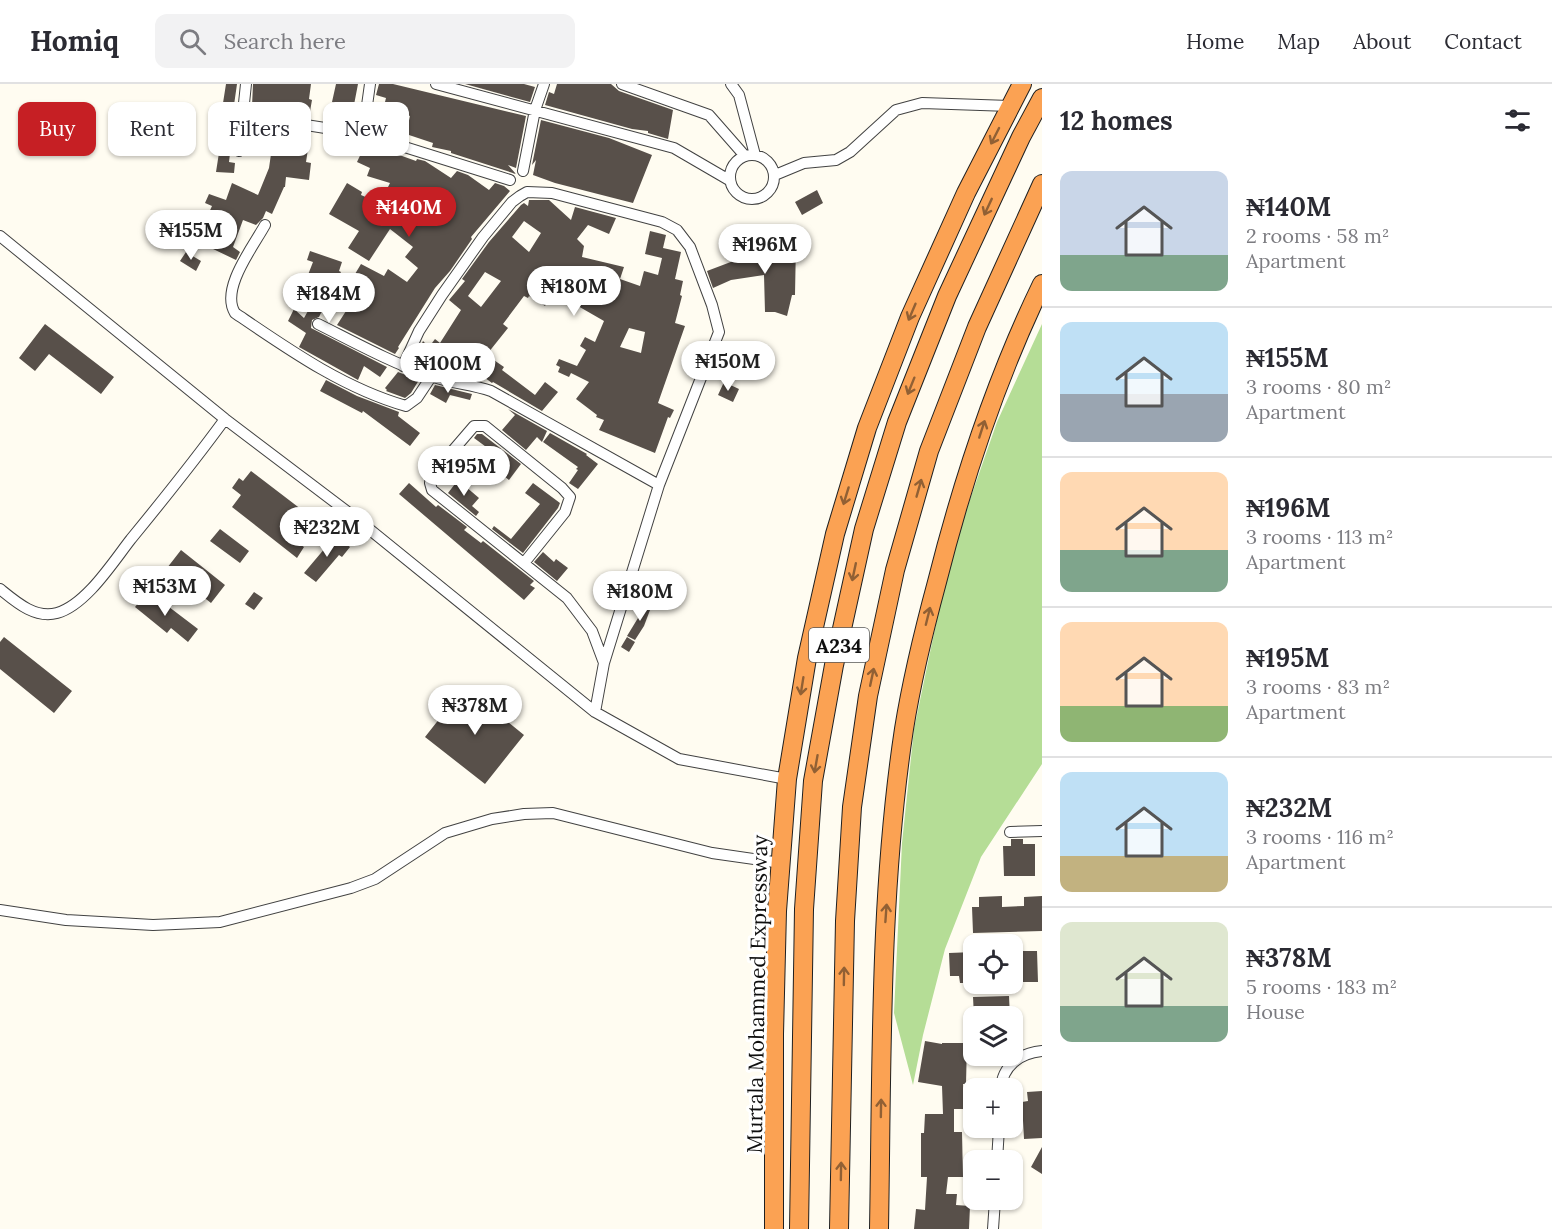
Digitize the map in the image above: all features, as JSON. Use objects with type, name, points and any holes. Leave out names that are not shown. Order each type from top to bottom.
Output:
[{"type":"highway","name":"Murtala Mohammed Expressway","points":[[774,1229],[774,1034],[777,910],[787,779],[807,658],[835,534],[867,428],[914,307],[966,192],[1022,84]]},
{"type":"highway","name":"A234","points":[[799,1229],[804,909],[813,781],[834,665],[864,530],[897,422],[947,296],[1021,137],[1042,98]]},
{"type":"highway","name":"A234","points":[[840,1229],[845,921],[852,807],[868,696],[895,570],[929,451],[977,327],[1042,184]]},
{"type":"highway","points":[[879,1229],[884,936],[904,728],[926,622],[952,521],[988,411],[1042,284]]},
{"type":"street","points":[[244,102],[246,84]]},
{"type":"street","points":[[367,102],[370,84]]},
{"type":"street","points":[[436,84],[674,148],[729,180]]},
{"type":"street","points":[[523,171],[535,110],[544,84]]},
{"type":"street","points":[[622,84],[709,115],[750,155],[764,159],[771,166],[775,175],[773,185],[768,194],[759,199],[749,200],[740,196],[733,189],[729,180],[736,161],[750,155]]},
{"type":"street","points":[[731,84],[739,95],[750,155]]},
{"type":"street","points":[[775,175],[804,163],[836,160],[850,152],[896,110],[922,103],[1010,106]]},
{"type":"street","points":[[409,148],[510,180]]},
{"type":"street","points":[[403,366],[419,331],[483,237],[512,202],[528,192],[552,193],[662,222],[677,230],[690,247],[712,305],[719,332],[659,485],[604,663],[596,712]]},
{"type":"street","points":[[265,225],[233,285],[230,294],[235,313],[296,355],[354,386],[389,401],[406,406],[412,403],[431,377]]},
{"type":"street","points":[[0,236],[225,419],[353,516],[596,712],[679,759],[787,779]]},
{"type":"street","points":[[318,324],[403,366],[431,377],[471,384],[491,391],[659,485]]},
{"type":"street","points":[[0,589],[20,606],[37,613],[56,614],[73,606],[101,577],[186,472],[225,419]]},
{"type":"street","points":[[524,563],[565,512],[570,497],[485,426],[474,426],[431,476],[432,490],[567,598],[592,631],[604,663]]},
{"type":"street","points":[[0,910],[66,920],[143,925],[220,922],[351,888],[375,879],[445,833],[492,819],[524,814],[553,813],[712,853],[781,863]]},
{"type":"street","points":[[1010,832],[1042,831]]},
{"type":"street","points":[[1002,1078],[1005,1069],[1016,1060],[1030,1052],[1042,1051]]},
{"type":"street","points":[[993,1229],[994,1210]]},
{"type":"green space","points":[[1042,324],[1042,764],[981,857],[945,949],[913,1085],[894,1013],[902,843],[914,729],[950,557],[997,422]]},
{"type":"building","points":[[226,84],[237,84],[234,102],[223,102]]},
{"type":"building","points":[[253,84],[311,84],[309,99],[312,100],[311,106],[311,102],[252,102]]},
{"type":"building","points":[[336,84],[358,84],[355,102],[332,102]]},
{"type":"building","points":[[379,84],[393,84],[526,116],[516,168],[508,165],[516,174],[451,153],[451,151],[432,147],[433,143],[409,135],[409,102],[385,102],[386,98],[376,95]]},
{"type":"building","points":[[465,84],[524,84],[535,87],[530,102]]},
{"type":"building","points":[[557,84],[611,84],[619,91],[673,110],[668,139],[648,133],[648,131],[632,129],[545,105],[549,92],[554,94]]},
{"type":"building","points":[[541,120],[609,138],[652,155],[633,203],[533,175],[536,160],[532,165]]},
{"type":"building","points":[[218,156],[230,156],[229,162],[235,163],[234,173],[216,172]]},
{"type":"building","points":[[271,156],[307,156],[306,162],[311,163],[309,180],[286,177],[285,187],[272,214],[266,211],[256,225],[243,220],[233,247],[240,252],[236,260],[211,248],[222,226],[206,219],[212,206],[205,203],[209,194],[226,200],[232,183],[258,195],[269,168]]},
{"type":"building","points":[[360,156],[402,156],[416,161],[417,159],[425,161],[451,178],[457,171],[468,175],[489,190],[495,183],[510,191],[471,237],[472,239],[450,271],[435,288],[395,354],[337,325],[366,280],[355,274],[361,264],[384,276],[388,269],[407,282],[418,268],[405,257],[413,247],[390,229],[369,261],[348,248],[359,231],[329,214],[347,183],[362,192],[361,195],[370,199],[369,203],[381,212],[395,194],[387,189],[390,183],[367,176],[370,168],[357,162]]},
{"type":"building","points":[[817,190],[823,203],[802,215],[795,202]]},
{"type":"building","points":[[529,200],[549,200],[571,220],[575,207],[616,218],[609,234],[588,225],[577,239],[584,246],[582,257],[624,267],[620,279],[640,286],[644,271],[658,275],[662,258],[645,254],[650,231],[666,235],[663,248],[681,252],[675,279],[683,281],[680,295],[682,296],[675,323],[685,326],[658,403],[674,410],[670,418],[668,417],[655,453],[599,430],[604,420],[596,417],[597,415],[576,399],[589,382],[571,373],[569,377],[558,372],[560,367],[556,365],[559,359],[577,366],[586,350],[580,346],[585,337],[595,342],[604,321],[564,298],[563,301],[552,294],[545,306],[529,296],[528,298],[524,296],[503,324],[508,328],[488,353],[488,356],[504,367],[502,370],[535,395],[545,382],[558,392],[542,411],[477,372],[475,379],[460,376],[461,371],[436,356],[432,361],[419,350],[423,341],[429,347],[435,339],[440,343],[461,310],[449,300],[465,281],[462,279],[489,242],[521,205],[524,203],[528,206]],"holes":[[[524,221],[541,233],[529,252],[512,237]],[[485,272],[501,281],[481,307],[468,296]],[[629,328],[645,332],[641,353],[620,347]]]},
{"type":"building","points":[[776,243],[796,243],[795,295],[792,295],[787,316],[765,312],[764,275],[731,280],[713,288],[707,271],[736,260],[735,257],[776,251]]},
{"type":"building","points":[[310,251],[342,262],[339,271],[341,272],[319,317],[312,320],[311,328],[387,367],[380,377],[364,366],[358,380],[299,347],[306,333],[288,321],[294,309],[304,318],[322,286],[306,280],[313,262],[307,260]]},
{"type":"building","points":[[186,252],[201,261],[196,271],[180,261]]},
{"type":"building","points":[[45,324],[114,377],[101,394],[49,354],[35,371],[19,358]]},
{"type":"building","points":[[398,372],[419,380],[405,398],[386,391],[385,388]]},
{"type":"building","points":[[326,380],[357,396],[399,412],[398,416],[420,433],[410,446],[363,411],[362,413],[320,391]]},
{"type":"building","points":[[724,382],[739,389],[733,402],[718,395]]},
{"type":"building","points":[[435,385],[472,394],[470,400],[450,395],[446,403],[430,394]]},
{"type":"building","points":[[508,409],[547,431],[542,442],[537,437],[526,450],[502,430],[515,415]]},
{"type":"building","points":[[550,433],[587,454],[598,464],[578,489],[569,483],[578,467],[543,442]]},
{"type":"building","points":[[477,434],[482,434],[521,464],[509,480],[490,465],[497,455],[474,438]]},
{"type":"building","points":[[460,463],[471,472],[463,483],[452,474]]},
{"type":"building","points":[[251,471],[306,513],[291,538],[304,547],[297,558],[232,507],[241,495],[232,488],[239,478],[243,481]]},
{"type":"building","points":[[458,480],[479,498],[472,506],[479,512],[476,516],[448,493]]},
{"type":"building","points":[[409,483],[436,507],[438,505],[467,527],[464,530],[481,543],[483,541],[534,581],[530,585],[535,588],[524,600],[399,494]]},
{"type":"building","points":[[533,483],[560,503],[523,553],[492,529],[494,526],[511,539],[540,504],[525,493]]},
{"type":"building","points":[[220,529],[249,551],[240,563],[210,541]]},
{"type":"building","points":[[336,535],[350,547],[342,557],[339,555],[316,582],[304,573]]},
{"type":"building","points":[[181,550],[225,585],[211,603],[167,568]]},
{"type":"building","points":[[543,552],[554,562],[556,559],[568,568],[557,581],[534,562]]},
{"type":"building","points":[[148,591],[198,629],[188,642],[171,628],[167,633],[135,607]]},
{"type":"building","points":[[254,592],[263,598],[254,610],[245,604]]},
{"type":"building","points":[[649,600],[653,602],[644,626],[635,640],[627,636]]},
{"type":"building","points":[[4,637],[72,691],[54,713],[0,669],[0,642]]},
{"type":"building","points":[[627,637],[635,642],[629,652],[621,647]]},
{"type":"building","points":[[462,690],[485,707],[490,701],[504,713],[502,717],[524,735],[485,784],[425,737]]},
{"type":"building","points":[[1011,839],[1023,839],[1023,844],[1035,844],[1035,876],[1004,876],[1003,846],[1011,846]]},
{"type":"building","points":[[1002,896],[1002,907],[1024,906],[1024,897],[1042,896],[1042,931],[973,933],[972,907],[979,907],[979,897]]},
{"type":"building","points":[[1023,951],[1037,951],[1038,982],[1023,982]]},
{"type":"building","points":[[963,952],[963,983],[960,983],[959,976],[950,976],[949,953]]},
{"type":"building","points":[[1009,996],[1009,1006],[973,1006],[973,997]]},
{"type":"building","points":[[925,1041],[942,1044],[963,1043],[963,1066],[966,1066],[966,1078],[963,1078],[963,1109],[954,1109],[954,1132],[962,1132],[963,1177],[948,1177],[946,1194],[957,1194],[956,1205],[963,1206],[963,1210],[970,1210],[969,1229],[914,1229],[916,1209],[925,1210],[927,1177],[921,1177],[921,1133],[924,1133],[925,1114],[943,1114],[942,1086],[918,1082]]},
{"type":"building","points":[[1042,1091],[1042,1138],[1024,1139],[1023,1102],[1028,1101],[1027,1092]]},
{"type":"building","points":[[1042,1147],[1042,1174],[1031,1167]]}]
